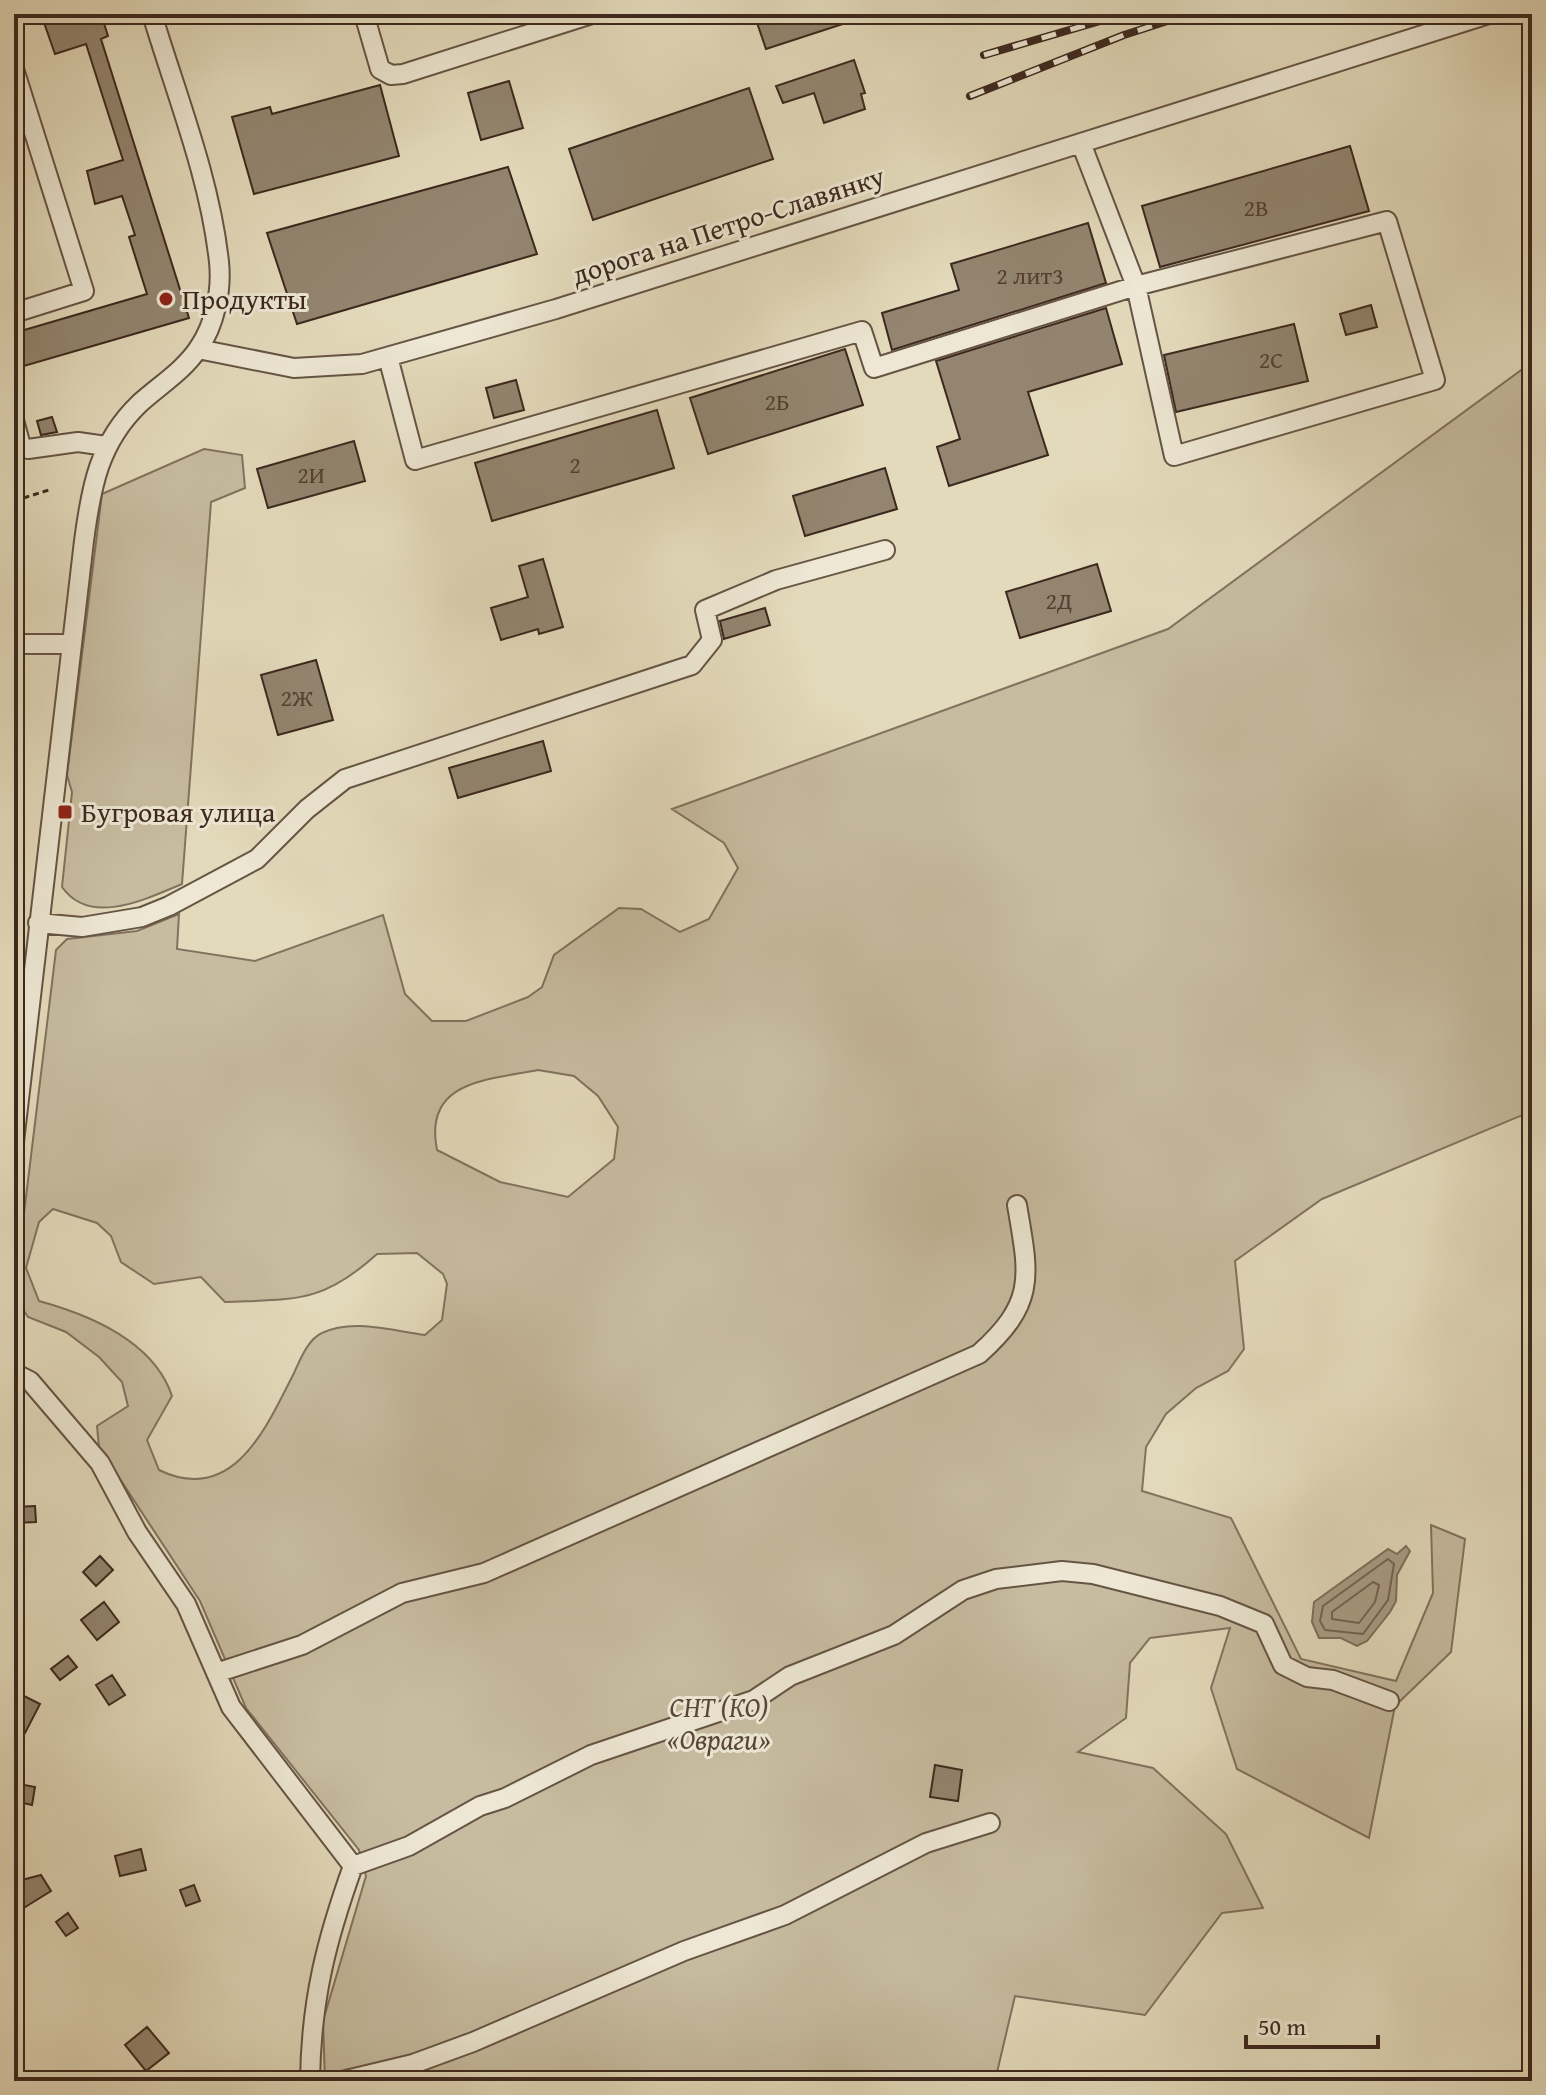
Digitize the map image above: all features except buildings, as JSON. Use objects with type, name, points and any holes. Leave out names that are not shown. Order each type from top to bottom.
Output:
[{"type":"street","points":[[14,1142],[15,1107],[84,541],[96,469],[106,446],[138,405],[177,373],[198,349],[211,325],[220,264],[210,211],[152,14]]},
{"type":"street","points":[[364,14],[380,69],[391,75],[403,74],[592,14]]},
{"type":"street","name":"дорога на Петро-Славянку","points":[[198,349],[294,368],[362,364],[556,309],[1489,14]]},
{"type":"street","points":[[14,69],[84,291],[14,313]]},
{"type":"street","points":[[388,357],[415,460],[862,331],[874,368],[1136,286],[1387,221],[1435,380],[1174,456],[1136,286],[1081,143]]},
{"type":"street","points":[[14,420],[18,445],[78,442],[106,446]]},
{"type":"street","points":[[38,923],[82,927],[142,917],[169,906],[257,859],[307,809],[345,779],[692,665],[712,640],[705,610],[776,580],[885,550]]},
{"type":"street","points":[[14,644],[72,644]]},
{"type":"street","points":[[216,1673],[302,1645],[402,1593],[484,1573],[979,1354],[1002,1333],[1019,1309],[1027,1281],[1017,1205]]},
{"type":"street","points":[[14,1373],[30,1381],[100,1463],[137,1532],[186,1604],[231,1707],[353,1866]]},
{"type":"street","points":[[353,1866],[409,1846],[480,1806],[505,1798],[591,1755],[754,1700],[790,1676],[894,1635],[963,1590],[996,1579],[1062,1571],[1093,1574],[1220,1606],[1264,1624],[1283,1665],[1307,1677],[1333,1680],[1389,1701]]},
{"type":"street","points":[[342,2081],[413,2064],[473,2042],[684,1951],[785,1915],[926,1843],[990,1823]]},
{"type":"street","points":[[310,2081],[311,2021],[323,1964],[353,1866]]},
{"type":"path","points":[[14,501],[52,489]]},
{"type":"green space","name":"СНТ (КО) «Овраги»","points":[[1532,362],[1532,1111],[1322,1199],[1235,1261],[1244,1349],[1228,1371],[1196,1388],[1166,1414],[1146,1447],[1142,1491],[1231,1518],[1301,1659],[1396,1681],[1433,1593],[1431,1525],[1465,1539],[1451,1652],[1395,1706],[1369,1838],[1237,1769],[1211,1688],[1230,1628],[1150,1638],[1130,1663],[1126,1718],[1078,1752],[1153,1768],[1226,1834],[1263,1908],[1222,1913],[1145,2015],[1015,1996],[995,2081],[325,2081],[323,2021],[366,1876],[359,1850],[246,1708],[200,1601],[99,1447],[97,1426],[128,1406],[122,1382],[99,1357],[66,1332],[28,1317],[14,1296],[56,950],[67,939],[137,931],[179,914],[177,949],[255,961],[383,915],[405,994],[432,1021],[466,1021],[528,997],[542,987],[554,955],[619,908],[641,909],[680,932],[709,919],[738,868],[724,843],[672,809],[1168,629]],"holes":[[[538,1070],[574,1076],[598,1096],[618,1127],[614,1159],[568,1197],[500,1182],[437,1150],[435,1127],[440,1109],[450,1097],[480,1081]],[[53,1209],[97,1223],[111,1236],[121,1262],[154,1284],[201,1277],[225,1302],[307,1296],[340,1282],[377,1254],[417,1253],[443,1274],[447,1284],[442,1320],[425,1335],[347,1326],[317,1336],[305,1350],[272,1416],[244,1456],[227,1470],[207,1478],[185,1478],[159,1470],[147,1440],[172,1396],[151,1360],[99,1323],[39,1301],[26,1268],[39,1222]]]},
{"type":"green space","points":[[204,449],[242,455],[245,488],[211,502],[182,884],[119,906],[88,906],[74,899],[62,887],[72,792],[67,775],[102,494]]},
{"type":"water","points":[[1406,1546],[1410,1551],[1397,1575],[1396,1601],[1367,1641],[1357,1646],[1341,1638],[1319,1638],[1312,1622],[1314,1602],[1388,1549],[1397,1554]]},
{"type":"railway","points":[[984,55],[1124,14]]},
{"type":"railway","points":[[970,96],[1124,35],[1189,14]]},
{"type":"place","name":"Продукты","points":[[166,299]]},
{"type":"place","name":"Бугровая улица","points":[[65,812]]}]
